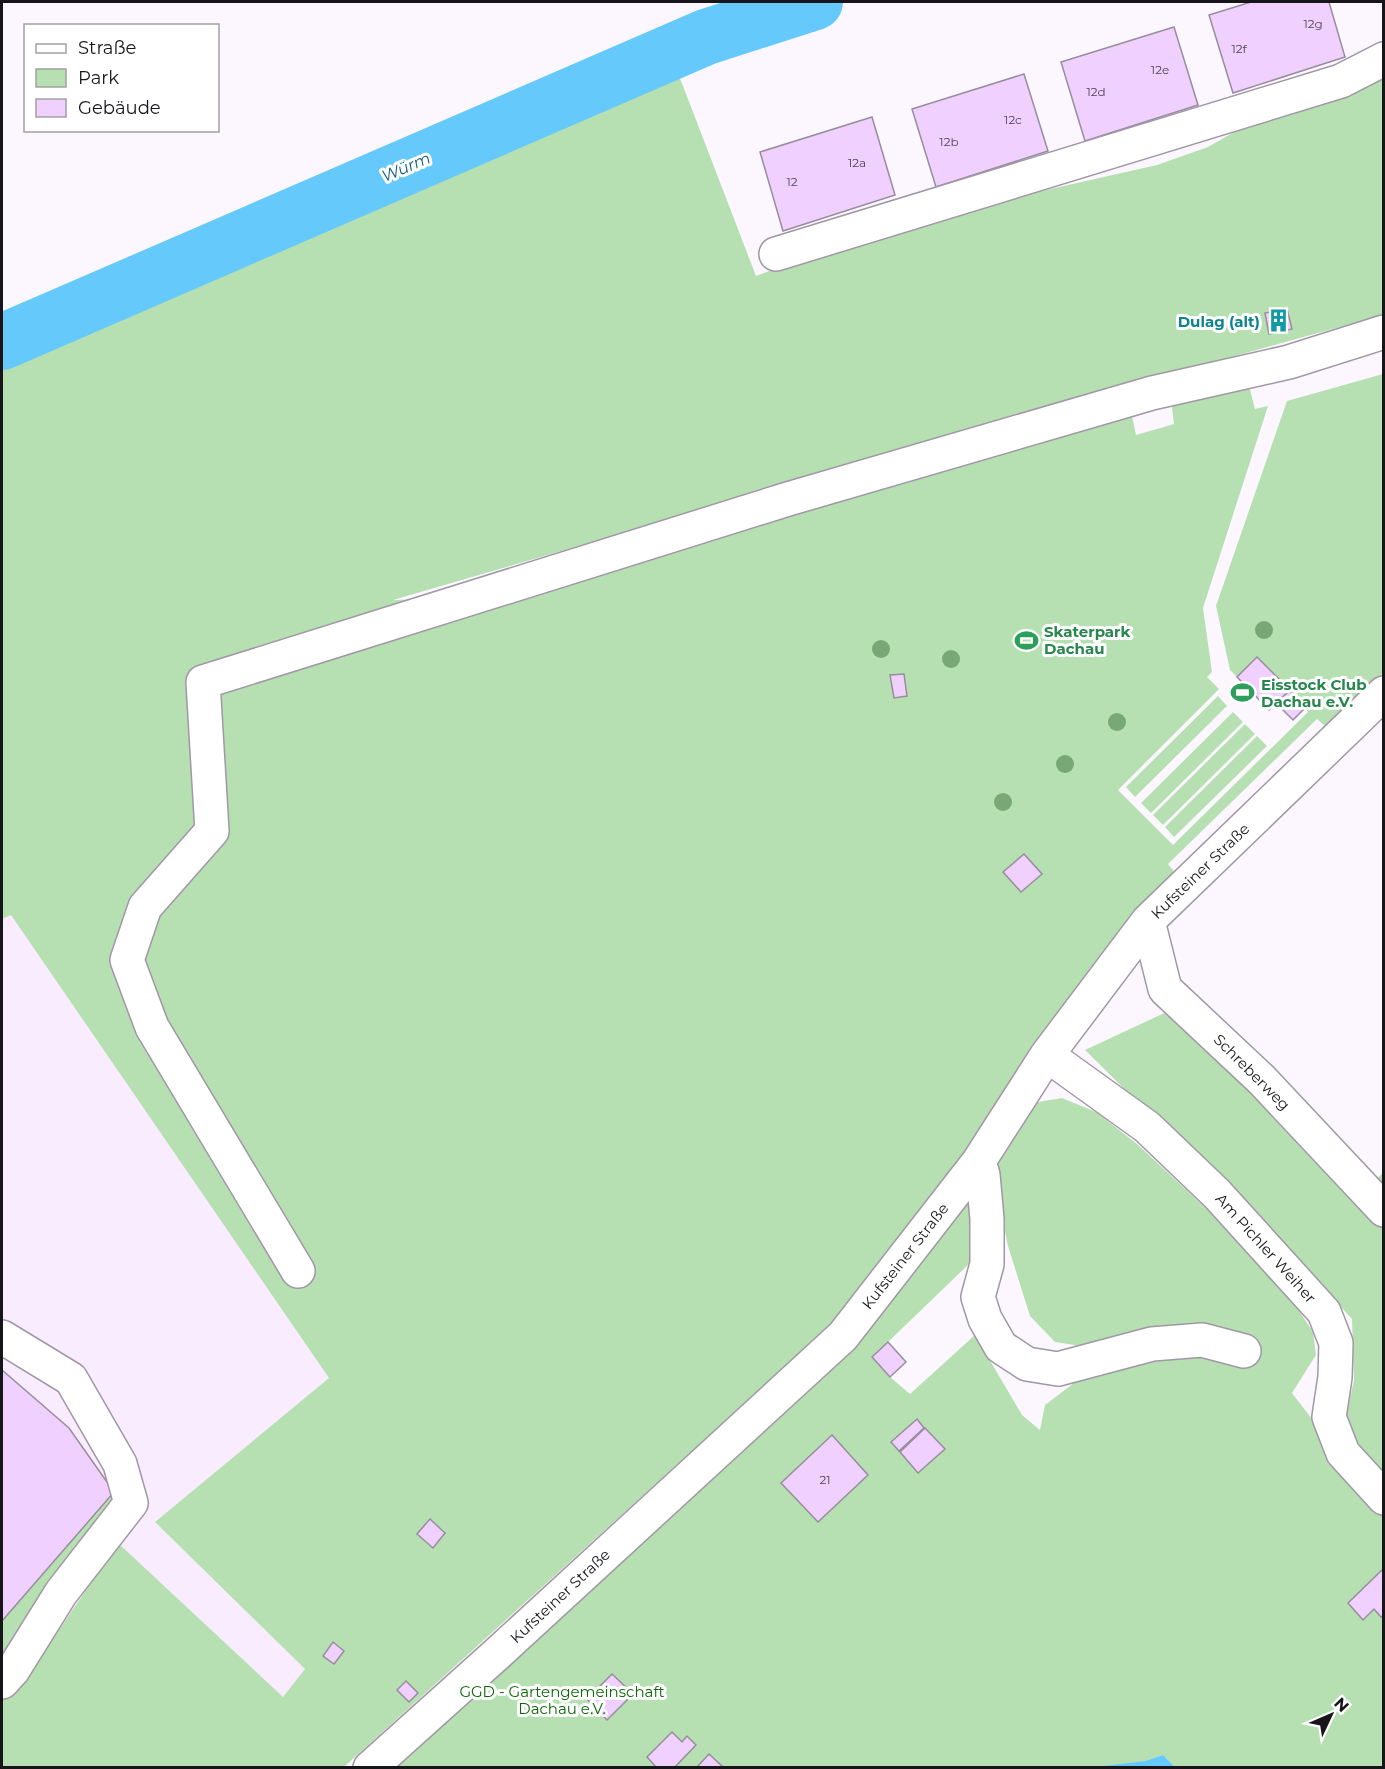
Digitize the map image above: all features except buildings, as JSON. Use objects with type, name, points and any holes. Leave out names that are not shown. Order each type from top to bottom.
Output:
[{"type":"street","points":[[776,254],[1341,81],[1383,59]]},
{"type":"street","points":[[298,1271],[152,1027],[128,960],[145,907],[213,831],[202,682],[788,499],[1152,393],[1289,362],[1383,332]]},
{"type":"street","name":"Kufsteiner Straße","points":[[370,1767],[498,1653],[843,1336],[979,1161],[1047,1055],[1148,921],[1383,693]]},
{"type":"street","name":"Schreberweg","points":[[1148,921],[1165,989],[1262,1080],[1383,1210]]},
{"type":"street","name":"Am Pichler Weiher","points":[[1047,1055],[1147,1127],[1217,1194],[1324,1312],[1336,1343],[1335,1377],[1329,1416],[1343,1453],[1383,1498]]},
{"type":"street","points":[[979,1161],[983,1175],[986,1208],[987,1264],[978,1297],[985,1319],[1001,1347],[1027,1364],[1058,1369],[1152,1344],[1202,1340],[1244,1351]]},
{"type":"street","points":[[2,1337],[71,1379],[120,1464],[130,1503],[61,1593],[13,1670],[2,1682]]},
{"type":"shaded area","points":[[11,915],[330,1378],[155,1522],[305,1669],[282,1698],[118,1544],[40,1658],[2,1701],[2,919]]},
{"type":"green space","points":[[678,73],[756,276],[832,247],[1001,200],[1157,165],[1208,147],[1243,127],[1383,78],[1383,315],[1206,364],[393,600],[531,597],[804,504],[1132,416],[1136,435],[1174,424],[1171,399],[1248,382],[1255,409],[1268,406],[1203,608],[1212,672],[1207,677],[1219,689],[1118,790],[1173,845],[1308,712],[1257,657],[1237,677],[1230,670],[1216,606],[1287,401],[1383,374],[1383,673],[1343,712],[1325,726],[1317,719],[1168,864],[1178,876],[832,1329],[683,1459],[344,1767],[2,1767],[2,1701],[40,1658],[118,1543],[283,1697],[305,1669],[155,1522],[329,1378],[11,915],[2,919],[2,363],[202,280]]},
{"type":"green space","points":[[1218,696],[1227,706],[1135,797],[1126,787]]},
{"type":"green space","points":[[1233,712],[1243,722],[1151,813],[1141,803]]},
{"type":"green space","points":[[1245,724],[1255,734],[1163,825],[1153,815]]},
{"type":"green space","points":[[1257,736],[1267,746],[1174,837],[1165,827]]},
{"type":"green space","name":"GGD - Gartengemeinschaft Dachau e.V.","points":[[1175,1008],[1365,1189],[1383,1173],[1383,1767],[1175,1767],[1163,1755],[1145,1761],[1094,1768],[381,1768],[565,1605],[711,1480],[856,1347],[975,1188],[975,1215],[969,1250],[970,1263],[888,1342],[890,1377],[910,1394],[975,1335],[1022,1415],[1040,1430],[1045,1405],[1078,1380],[1075,1345],[1055,1342],[1030,1316],[1008,1246],[991,1164],[1018,1118],[1038,1102],[1062,1098],[1096,1112],[1137,1144],[1212,1214],[1283,1286],[1313,1332],[1316,1355],[1292,1393],[1315,1423],[1346,1437],[1347,1412],[1354,1380],[1352,1319],[1302,1265],[1085,1050]]},
{"type":"green space","points":[[114,1492],[106,1526],[2,1675],[2,1621]]},
{"type":"water","points":[[1163,1755],[1175,1767],[1095,1767],[1145,1761]]},
{"type":"waterway","name":"Würm","points":[[2,342],[706,37],[815,2]]},
{"type":"place","name":"Dulag (alt)","points":[[1278,321]]},
{"type":"place","name":"Skaterpark Dachau","points":[[1026,640]]},
{"type":"place","name":"Eisstock Club Dachau e.V.","points":[[1243,693]]}]
